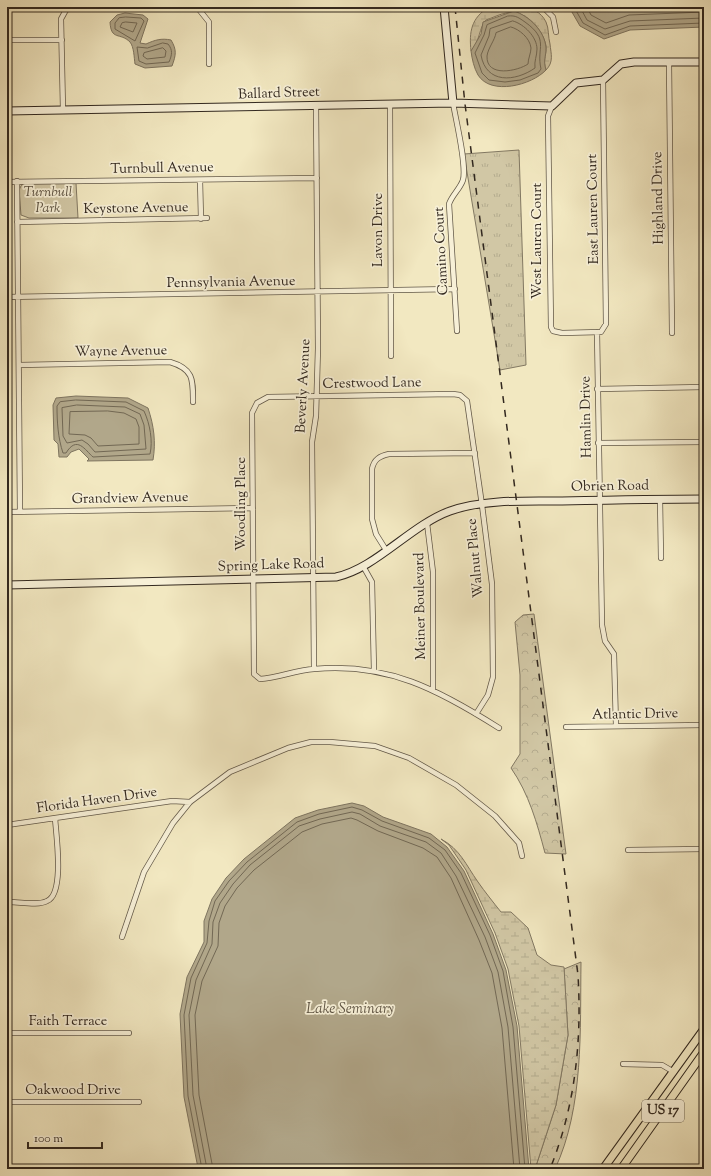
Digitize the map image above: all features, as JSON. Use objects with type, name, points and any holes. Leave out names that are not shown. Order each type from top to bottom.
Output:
[{"type":"main road","name":"US 17","points":[[605,1166],[704,1029]]},
{"type":"main road","name":"US 17","points":[[621,1169],[704,1052]]},
{"type":"main road","points":[[599,1169],[605,1166]]},
{"type":"street","points":[[63,110],[61,19],[66,10],[72,7]]},
{"type":"street","points":[[197,7],[209,22],[209,64]]},
{"type":"street","points":[[444,7],[453,103]]},
{"type":"street","points":[[543,7],[553,17],[556,32]]},
{"type":"street","points":[[7,40],[62,40]]},
{"type":"street","points":[[552,106],[576,82],[603,80],[621,64],[634,62],[704,62]]},
{"type":"street","name":"Highland Drive","points":[[668,63],[672,333]]},
{"type":"street","name":"East Lauren Court","points":[[597,332],[604,329],[606,324],[603,80]]},
{"type":"street","name":"Ballard Street","points":[[7,111],[453,103],[552,106]]},
{"type":"street","name":"Camino Court","points":[[453,103],[464,168],[461,185],[452,197],[449,204],[457,331]]},
{"type":"street","name":"Lavon Drive","points":[[390,104],[390,356]]},
{"type":"street","name":"Beverly Avenue","points":[[314,669],[312,442],[316,416],[315,396],[318,348],[316,105]]},
{"type":"street","name":"West Lauren Court","points":[[552,106],[548,116],[551,328],[553,331],[562,334],[597,332]]},
{"type":"street","name":"Turnbull Avenue","points":[[7,182],[317,178]]},
{"type":"street","points":[[200,180],[200,219]]},
{"type":"street","points":[[17,182],[20,512]]},
{"type":"street","name":"Keystone Avenue","points":[[17,222],[208,218]]},
{"type":"street","name":"Pennsylvania Avenue","points":[[7,297],[454,289]]},
{"type":"street","name":"Hamlin Drive","points":[[597,332],[602,625],[605,641],[614,654],[616,726]]},
{"type":"street","name":"Wayne Avenue","points":[[19,365],[170,362],[186,368],[190,374],[193,382],[193,402]]},
{"type":"street","points":[[597,388],[704,387]]},
{"type":"street","name":"Crestwood Lane","points":[[257,402],[268,397],[315,396],[453,394],[464,398]]},
{"type":"street","name":"Walnut Place","points":[[464,398],[469,406],[492,584],[493,677],[488,695],[476,714]]},
{"type":"street","name":"Woodling Place","points":[[257,402],[252,413],[253,670],[256,677],[264,678],[314,669]]},
{"type":"street","points":[[598,443],[704,442]]},
{"type":"street","points":[[386,550],[376,534],[372,519],[372,469],[373,463],[376,459],[389,454],[475,453]]},
{"type":"street","points":[[660,499],[661,558]]},
{"type":"street","name":"Obrien Road","points":[[517,501],[704,499]]},
{"type":"street","name":"Spring Lake Road","points":[[7,585],[253,580],[344,576],[363,566],[427,523],[450,511],[482,505],[517,501]]},
{"type":"street","name":"Grandview Avenue","points":[[7,512],[253,508]]},
{"type":"street","name":"Meiner Boulevard","points":[[427,523],[433,572],[433,690]]},
{"type":"street","points":[[363,566],[372,582],[374,671]]},
{"type":"street","points":[[314,669],[336,668],[374,671],[400,677],[433,690],[499,728]]},
{"type":"street","name":"Atlantic Drive","points":[[566,727],[704,725]]},
{"type":"street","points":[[122,937],[144,872],[173,823],[190,802],[230,772],[288,748],[311,742],[375,746],[410,758],[456,785],[495,816],[519,843],[522,856]]},
{"type":"street","name":"Florida Haven Drive","points":[[7,825],[172,801],[190,802]]},
{"type":"street","points":[[10,902],[42,902],[48,901],[54,895],[59,857],[54,818]]},
{"type":"street","points":[[628,850],[704,849]]},
{"type":"street","name":"Faith Terrace","points":[[7,1033],[129,1033]]},
{"type":"street","points":[[623,1064],[662,1065],[674,1072]]},
{"type":"street","name":"Oakwood Drive","points":[[7,1102],[139,1102]]},
{"type":"green space","points":[[512,6],[528,8],[541,15],[548,27],[551,55],[549,67],[546,70],[544,63],[546,46],[541,33],[532,21],[513,12],[486,20],[471,51],[470,38],[472,26],[478,16],[489,7]]},
{"type":"green space","points":[[519,150],[526,365],[500,370],[464,154]]},
{"type":"green space","name":"Turnbull Park","points":[[76,183],[78,218],[29,218],[21,215],[19,190],[22,184]]},
{"type":"green space","points":[[534,614],[566,854],[545,853],[528,798],[511,768],[520,754],[520,675],[515,622],[523,615]]},
{"type":"green space","points":[[441,839],[448,843],[458,853],[501,912],[511,912],[528,928],[537,955],[551,965],[564,967],[568,1035],[556,1105],[535,1169],[531,1169],[519,1026],[508,969],[495,933],[466,870],[449,845]]},
{"type":"green space","points":[[581,962],[580,1041],[576,1094],[571,1120],[555,1169],[535,1169],[556,1105],[568,1035],[564,969]]},
{"type":"water","points":[[569,7],[704,7],[704,27],[630,30],[604,39],[580,26]]},
{"type":"water","points":[[514,11],[530,20],[543,36],[546,48],[546,70],[540,75],[522,84],[502,87],[492,85],[484,81],[478,75],[473,63],[471,51],[481,34],[483,22]]},
{"type":"water","points":[[125,13],[143,15],[148,19],[140,43],[146,44],[161,39],[171,40],[175,53],[172,66],[145,68],[135,64],[133,49],[130,42],[114,34],[111,28],[110,22],[117,15]]},
{"type":"water","points":[[76,396],[128,398],[148,408],[154,434],[153,460],[87,461],[89,459],[79,449],[71,452],[67,457],[59,457],[58,444],[54,440],[53,405],[56,398]]},
{"type":"water","name":"Lake Seminary","points":[[352,803],[364,806],[383,817],[431,834],[447,847],[464,871],[493,934],[506,970],[517,1026],[529,1169],[198,1168],[184,1097],[180,1014],[187,977],[204,942],[204,921],[212,899],[226,878],[244,859],[295,818],[318,810]]},
{"type":"railway","points":[[455,7],[465,104],[578,975],[579,1025],[575,1074],[571,1098],[559,1146],[550,1169]]}]
